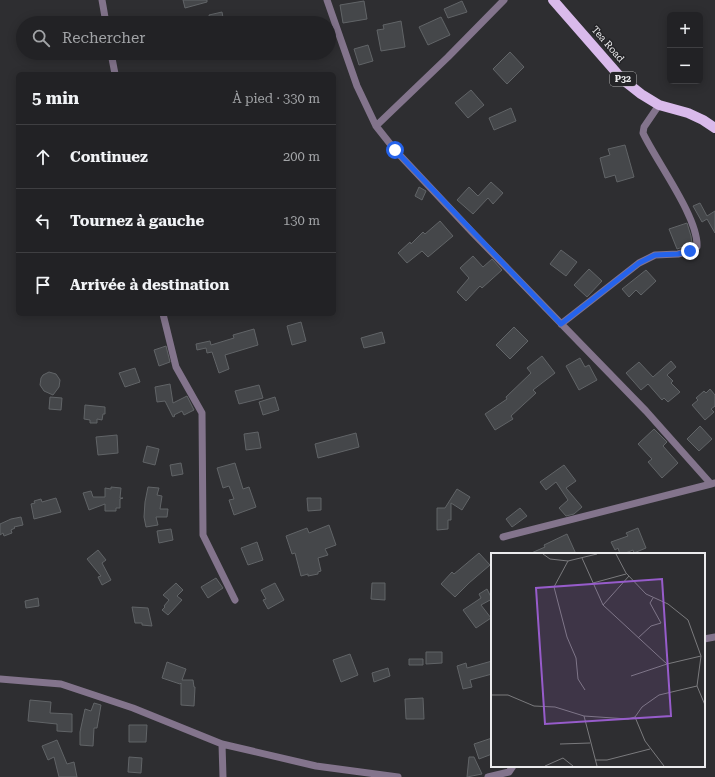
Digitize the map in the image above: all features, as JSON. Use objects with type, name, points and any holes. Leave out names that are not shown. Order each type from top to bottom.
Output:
[{"type":"main road","name":"Tea Road","points":[[553,0],[622,79],[641,94],[659,104],[688,113],[715,128]]},
{"type":"street","points":[[102,0],[105,16]]},
{"type":"street","points":[[327,0],[333,16]]},
{"type":"street","points":[[376,126],[448,57],[504,0]]},
{"type":"street","points":[[336,26],[357,86],[376,126],[411,167],[646,411],[713,484],[503,537]]},
{"type":"street","points":[[112,60],[115,72]]},
{"type":"street","points":[[561,324],[639,263],[655,255],[678,254],[690,251],[697,247],[698,240],[687,211],[643,133],[644,128],[659,104]]},
{"type":"street","points":[[163,316],[176,367],[202,413],[203,535],[235,600]]},
{"type":"street","points":[[705,639],[715,637]]},
{"type":"street","points":[[0,679],[60,684],[133,708],[222,744],[316,766],[398,777]]},
{"type":"street","points":[[222,744],[223,777]]},
{"type":"street","points":[[488,777],[511,772]]},
{"type":"building","points":[[183,0],[207,0],[207,2],[185,8]]},
{"type":"building","points":[[364,1],[367,19],[343,23],[340,5]]},
{"type":"building","points":[[462,1],[467,12],[448,18],[444,9]]},
{"type":"building","points":[[222,12],[223,16],[209,16]]},
{"type":"building","points":[[441,17],[450,35],[428,45],[419,27]]},
{"type":"building","points":[[401,21],[405,47],[381,51],[377,30],[384,29],[383,25]]},
{"type":"building","points":[[368,45],[373,61],[359,65],[354,49]]},
{"type":"building","points":[[510,52],[524,67],[507,84],[493,69]]},
{"type":"building","points":[[471,90],[484,105],[468,118],[455,103]]},
{"type":"building","points":[[511,108],[516,121],[494,130],[489,118]]},
{"type":"building","points":[[625,145],[634,177],[617,182],[615,175],[605,178],[600,158],[610,155],[608,149]]},
{"type":"building","points":[[491,182],[503,193],[493,204],[488,198],[473,214],[457,200],[469,187],[478,196]]},
{"type":"building","points":[[419,187],[426,191],[422,200],[415,196]]},
{"type":"building","points":[[700,203],[707,216],[715,211],[715,233],[707,219],[702,222],[693,206]]},
{"type":"building","points":[[440,221],[453,236],[428,257],[422,251],[407,263],[398,253],[410,242],[411,244],[423,232],[425,234]]},
{"type":"building","points":[[687,223],[692,244],[677,249],[669,229]]},
{"type":"building","points":[[561,250],[577,262],[566,276],[550,264]]},
{"type":"building","points":[[473,256],[483,267],[492,259],[502,270],[482,288],[480,286],[466,301],[457,292],[469,278],[460,268]]},
{"type":"building","points":[[589,269],[602,281],[587,297],[574,285]]},
{"type":"building","points":[[646,270],[656,281],[641,295],[636,290],[629,297],[622,289]]},
{"type":"building","points":[[301,322],[306,341],[292,345],[287,326]]},
{"type":"building","points":[[514,327],[528,341],[510,359],[496,345]]},
{"type":"building","points":[[254,329],[258,345],[225,355],[229,369],[219,373],[212,352],[207,353],[206,348],[197,350],[196,344],[210,341],[211,345],[234,338],[233,335]]},
{"type":"building","points":[[382,332],[385,343],[364,348],[361,338]]},
{"type":"building","points":[[166,346],[170,362],[159,366],[154,350]]},
{"type":"building","points":[[542,356],[555,373],[533,390],[536,393],[511,416],[513,419],[495,430],[485,414],[507,399],[506,397],[531,373],[527,368]]},
{"type":"building","points":[[580,358],[585,367],[589,365],[597,380],[579,390],[566,366]]},
{"type":"building","points":[[671,361],[676,367],[667,375],[673,381],[671,383],[680,392],[668,402],[664,398],[662,400],[648,384],[641,390],[626,373],[639,362],[653,377]]},
{"type":"building","points":[[135,368],[140,382],[125,387],[119,373]]},
{"type":"building","points":[[49,372],[56,374],[60,380],[59,387],[53,395],[44,391],[40,385],[43,375]]},
{"type":"building","points":[[170,384],[173,403],[187,396],[194,410],[184,415],[182,411],[173,417],[165,401],[157,402],[155,387]]},
{"type":"building","points":[[259,385],[263,398],[239,404],[235,391]]},
{"type":"building","points":[[710,389],[715,395],[715,406],[711,409],[714,412],[705,420],[692,405],[698,400],[696,398],[704,391],[706,393]]},
{"type":"building","points":[[50,397],[62,398],[61,410],[49,409]]},
{"type":"building","points":[[275,397],[279,410],[263,415],[259,402]]},
{"type":"building","points":[[85,405],[105,407],[105,414],[103,414],[102,420],[97,419],[97,423],[90,423],[90,420],[84,419]]},
{"type":"building","points":[[700,426],[712,439],[699,451],[687,439]]},
{"type":"building","points":[[654,429],[667,442],[663,446],[678,463],[662,478],[648,462],[652,459],[638,444]]},
{"type":"building","points":[[258,432],[261,448],[246,450],[244,434]]},
{"type":"building","points":[[356,433],[359,447],[318,458],[315,444]]},
{"type":"building","points":[[117,435],[118,453],[98,455],[96,437]]},
{"type":"building","points":[[147,446],[159,449],[155,465],[143,462]]},
{"type":"building","points":[[181,463],[183,474],[172,476],[170,465]]},
{"type":"building","points":[[235,463],[243,489],[249,487],[256,507],[234,515],[229,500],[234,499],[229,486],[223,488],[217,468]]},
{"type":"building","points":[[564,465],[576,481],[566,488],[582,507],[574,514],[566,516],[559,508],[568,500],[556,482],[546,490],[540,482]]},
{"type":"building","points":[[111,487],[121,488],[120,498],[123,498],[120,499],[120,508],[116,508],[116,511],[105,511],[105,504],[89,510],[83,493],[91,491],[93,497],[105,497],[105,488],[111,489]]},
{"type":"building","points":[[148,487],[159,488],[157,495],[162,496],[160,509],[168,509],[167,517],[156,517],[158,525],[146,527],[144,517]]},
{"type":"building","points":[[457,489],[470,497],[462,510],[451,503],[451,520],[448,520],[448,529],[437,530],[437,508],[445,508]]},
{"type":"building","points":[[56,498],[61,512],[34,519],[31,504],[35,503],[34,501],[41,499],[42,502]]},
{"type":"building","points":[[307,498],[321,498],[321,510],[308,511]]},
{"type":"building","points":[[520,508],[527,516],[512,527],[506,519]]},
{"type":"building","points":[[21,517],[23,525],[14,527],[15,528],[11,530],[12,533],[4,536],[3,533],[0,535],[0,524],[11,519]]},
{"type":"building","points":[[329,525],[336,545],[325,549],[328,555],[318,558],[321,571],[318,572],[318,574],[301,576],[295,553],[292,554],[286,536],[307,528],[309,533]]},
{"type":"building","points":[[638,528],[646,548],[634,553],[633,550],[626,553],[620,553],[618,548],[615,550],[611,542],[628,536],[626,533]]},
{"type":"building","points":[[171,529],[173,540],[159,543],[157,531]]},
{"type":"building","points":[[567,534],[576,553],[531,553],[545,547],[544,545]]},
{"type":"building","points":[[257,542],[263,560],[248,565],[241,548]]},
{"type":"building","points":[[98,550],[106,560],[102,563],[111,580],[102,585],[98,577],[101,576],[87,559]]},
{"type":"building","points":[[479,553],[490,565],[455,597],[441,584],[452,572],[454,574]]},
{"type":"building","points":[[216,578],[223,588],[208,598],[201,587]]},
{"type":"building","points":[[176,583],[183,590],[177,596],[182,600],[168,615],[162,610],[169,600],[163,595]]},
{"type":"building","points":[[275,583],[284,600],[268,609],[263,600],[266,599],[261,590]]},
{"type":"building","points":[[372,583],[385,583],[385,600],[371,599]]},
{"type":"building","points":[[487,589],[491,600],[481,605],[491,618],[476,628],[463,610],[481,598],[479,594]]},
{"type":"building","points":[[38,598],[39,606],[26,608],[25,601]]},
{"type":"building","points":[[132,607],[148,608],[152,626],[142,625],[142,623],[135,623]]},
{"type":"building","points":[[426,652],[442,652],[442,663],[426,664]]},
{"type":"building","points":[[350,654],[358,675],[341,682],[333,660]]},
{"type":"building","points":[[409,659],[423,659],[423,665],[409,665]]},
{"type":"building","points":[[491,661],[491,674],[470,680],[472,687],[463,689],[457,666],[466,663],[467,668]]},
{"type":"building","points":[[167,662],[186,669],[182,680],[193,680],[195,687],[194,706],[181,705],[181,683],[180,684],[162,678]]},
{"type":"building","points":[[388,668],[390,676],[374,682],[372,673]]},
{"type":"building","points":[[423,698],[424,719],[406,719],[405,699]]},
{"type":"building","points":[[30,700],[51,702],[50,713],[72,714],[72,732],[57,731],[57,724],[28,721]]},
{"type":"building","points":[[94,703],[101,705],[97,728],[94,728],[93,746],[80,745],[80,732],[85,709],[91,711]]},
{"type":"building","points":[[129,725],[147,725],[146,742],[129,742]]},
{"type":"building","points":[[491,738],[491,754],[479,759],[474,744]]},
{"type":"building","points":[[57,740],[67,764],[74,762],[77,777],[59,777],[54,757],[48,760],[42,746]]},
{"type":"building","points":[[129,757],[142,758],[141,773],[128,772]]},
{"type":"building","points":[[469,757],[474,757],[482,774],[467,777]]},
{"type":"route","points":[[395,150],[561,324],[639,263],[655,255],[678,254],[690,251]]}]
